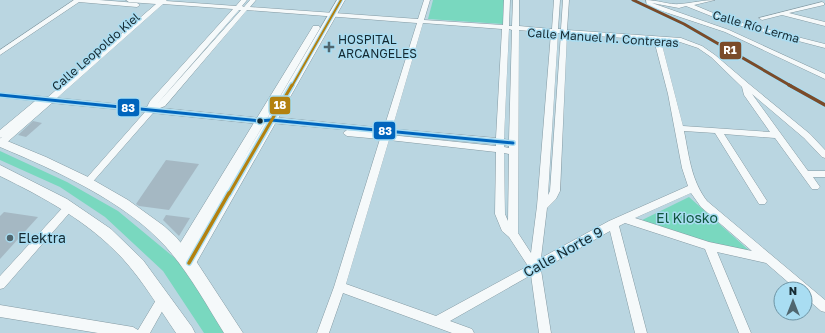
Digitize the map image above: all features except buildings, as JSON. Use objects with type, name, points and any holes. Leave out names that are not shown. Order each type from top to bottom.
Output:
[{"type":"highway","points":[[0,152],[51,164],[118,200],[160,231],[185,259],[234,333]]},
{"type":"highway","points":[[0,152],[51,164]]},
{"type":"highway","points":[[0,152],[23,182],[70,207],[97,226],[120,245],[163,299],[186,333]]},
{"type":"main road","points":[[327,17],[333,0]]},
{"type":"main road","points":[[185,259],[267,122],[327,17],[341,0]]},
{"type":"street","points":[[1,46],[69,0]]},
{"type":"street","points":[[0,53],[78,0]]},
{"type":"street","name":"Calle Manuel M. Contreras","points":[[78,0],[157,3]]},
{"type":"street","name":"Calle Manuel M. Contreras","points":[[129,0],[327,17],[555,32],[682,44],[689,43],[704,49],[746,86]]},
{"type":"street","points":[[87,183],[150,111],[162,104],[220,39],[240,10],[244,0]]},
{"type":"street","points":[[150,111],[153,102],[210,38],[253,0]]},
{"type":"street","points":[[324,333],[340,287],[427,0]]},
{"type":"street","points":[[507,0],[507,29],[500,146],[500,214],[506,228],[514,234],[535,267]]},
{"type":"street","points":[[514,234],[513,147],[516,0]]},
{"type":"street","points":[[545,333],[535,267],[542,206],[557,0]]},
{"type":"street","points":[[542,206],[553,196],[555,191],[566,0]]},
{"type":"street","points":[[648,0],[679,6],[712,0]]},
{"type":"street","points":[[648,0],[649,4],[658,8],[727,31],[825,77]]},
{"type":"street","name":"Calle Leopoldo Kiel","points":[[0,152],[40,100],[157,3]]},
{"type":"street","name":"Calle Leopoldo Kiel","points":[[0,152],[49,101],[157,3]]},
{"type":"street","points":[[762,18],[822,4]]},
{"type":"street","name":"Calle Río Lerma","points":[[688,5],[728,21],[825,46]]},
{"type":"street","points":[[783,13],[825,24]]},
{"type":"street","points":[[210,38],[220,39]]},
{"type":"street","points":[[658,41],[692,188],[704,204],[825,307]]},
{"type":"street","points":[[1,46],[11,46]]},
{"type":"street","points":[[183,69],[192,70]]},
{"type":"street","points":[[746,86],[748,95],[815,187]]},
{"type":"street","points":[[746,86],[807,136],[825,155]]},
{"type":"street","points":[[0,95],[513,147]]},
{"type":"street","points":[[679,128],[776,135]]},
{"type":"street","points":[[718,131],[762,201]]},
{"type":"street","points":[[805,174],[825,174]]},
{"type":"street","name":"Calle Norte 9","points":[[438,321],[613,224],[692,188]]},
{"type":"street","points":[[0,284],[70,207]]},
{"type":"street","points":[[625,219],[709,246],[770,260]]},
{"type":"street","points":[[613,224],[641,333]]},
{"type":"street","points":[[709,246],[745,333]]},
{"type":"street","points":[[340,287],[468,333]]},
{"type":"street","points":[[143,333],[163,299]]},
{"type":"street","points":[[0,312],[133,333]]},
{"type":"green space","points":[[433,0],[504,0],[503,24],[428,19]]},
{"type":"green space","points":[[0,151],[67,182],[118,211],[182,264],[231,333],[204,333],[163,271],[105,217],[60,187],[0,160]]},
{"type":"green space","name":"El Kiosko","points":[[689,197],[752,253],[634,224]]},
{"type":"transit line","name":"18","points":[[189,263],[341,0]]},
{"type":"transit line","name":"R1","points":[[633,0],[684,24],[825,105]]},
{"type":"transit line","name":"83","points":[[0,95],[260,121],[271,120],[513,143]]},
{"type":"place","name":"HOSPITAL ARCANGELES","points":[[329,47]]},
{"type":"place","name":"Elektra","points":[[10,238]]}]
